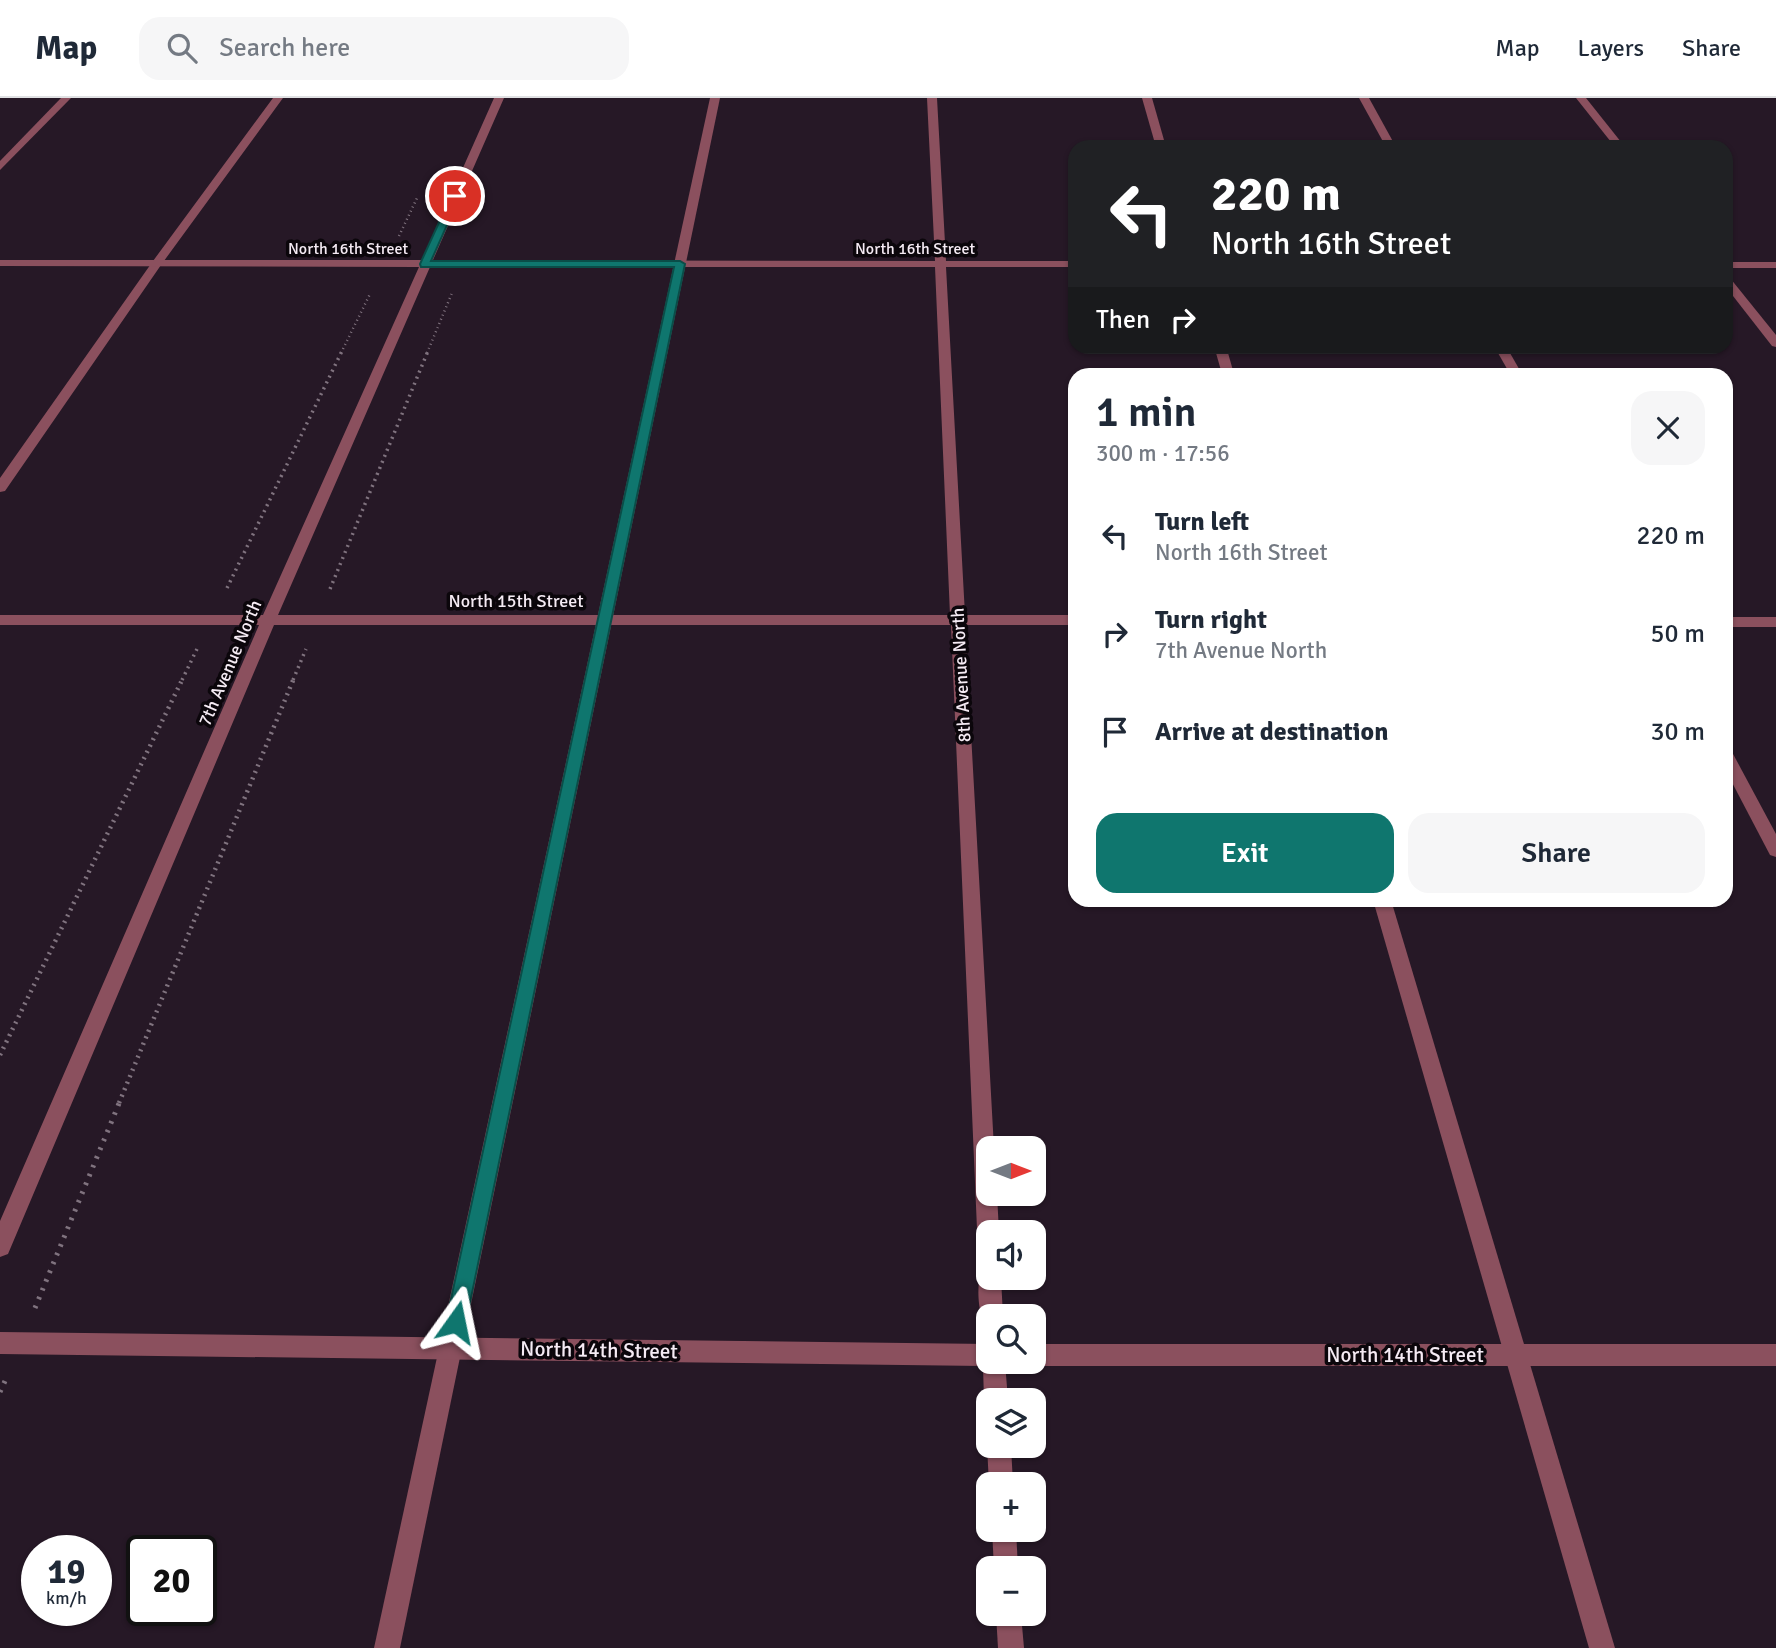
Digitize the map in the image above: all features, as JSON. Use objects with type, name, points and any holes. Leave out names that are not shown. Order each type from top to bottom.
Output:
[{"type":"street","points":[[0,167],[66,98]]},
{"type":"street","points":[[0,488],[157,263],[278,98]]},
{"type":"street","name":"7th Avenue North","points":[[0,1246],[268,621],[499,98]]},
{"type":"street","points":[[387,1648],[715,98]]},
{"type":"street","name":"8th Avenue North","points":[[932,98],[987,1220]]},
{"type":"street","points":[[1147,98],[1159,140]]},
{"type":"street","points":[[1364,98],[1387,140]]},
{"type":"street","points":[[1581,98],[1614,140]]},
{"type":"street","name":"North 16th Street","points":[[0,263],[1068,264]]},
{"type":"street","points":[[1733,265],[1776,265]]},
{"type":"street","points":[[1733,289],[1776,344]]},
{"type":"street","name":"North 15th Street","points":[[0,621],[1068,620]]},
{"type":"street","points":[[1733,622],[1776,622]]},
{"type":"street","points":[[1733,769],[1776,850]]},
{"type":"street","points":[[1384,907],[1602,1648]]},
{"type":"street","name":"North 14th Street","points":[[10,1343],[976,1355]]},
{"type":"street","name":"North 14th Street","points":[[1046,1355],[1776,1355]]},
{"type":"street","points":[[1010,1626],[1011,1648]]},
{"type":"path","points":[[0,1055],[418,196]]},
{"type":"path","points":[[0,1392],[10,1343],[317,621],[464,264]]},
{"type":"route","points":[[455,196],[425,264],[680,264],[456,1322]]}]
